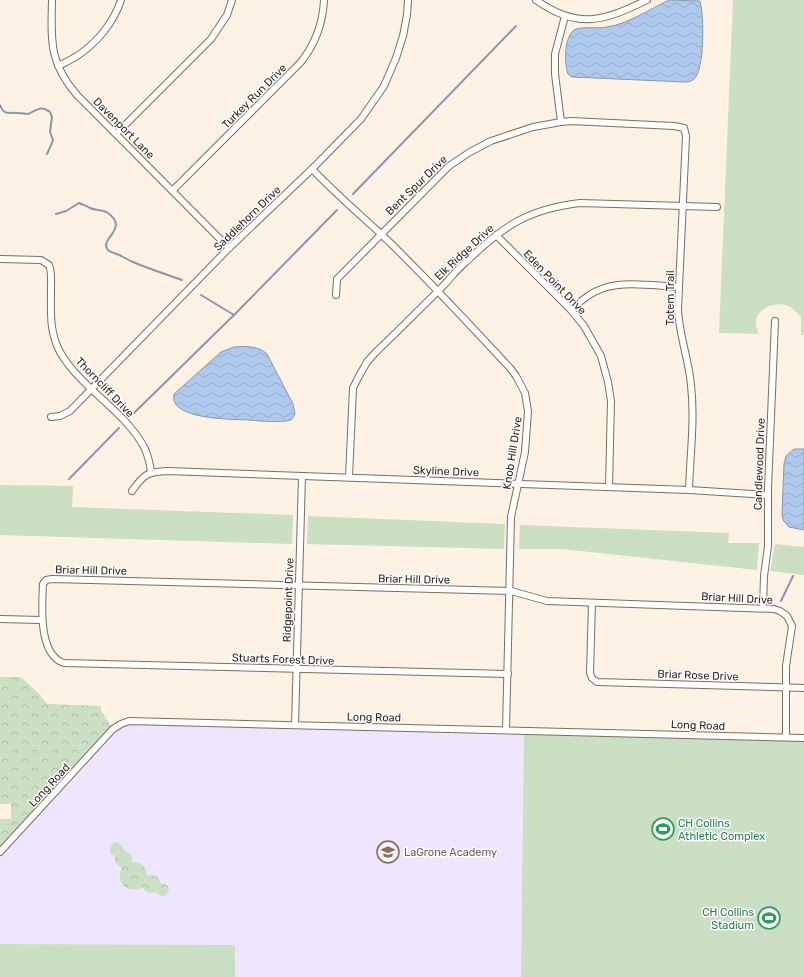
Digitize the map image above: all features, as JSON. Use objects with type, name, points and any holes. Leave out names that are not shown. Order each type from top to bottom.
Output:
[{"type":"street","name":"Davenport Lane","points":[[52,0],[53,51],[58,66],[71,88],[229,248]]},
{"type":"street","points":[[58,66],[77,56],[102,34],[115,17],[121,0]]},
{"type":"street","points":[[116,134],[211,39],[227,15],[232,0]]},
{"type":"street","name":"Turkey Run Drive","points":[[173,190],[301,62],[310,49],[317,33],[324,0]]},
{"type":"street","name":"Saddlehorn Drive","points":[[51,417],[60,416],[70,411],[229,248],[312,169],[361,118],[384,86],[396,58],[403,36],[408,0]]},
{"type":"street","points":[[536,0],[565,16],[579,19],[603,18],[622,12],[647,0]]},
{"type":"street","points":[[561,122],[555,74],[555,54],[565,16]]},
{"type":"street","name":"Bent Spur Drive","points":[[336,295],[337,279],[439,175],[461,157],[480,146],[504,136],[533,127],[561,122],[666,125],[684,128]]},
{"type":"street","name":"Totem Trail","points":[[684,128],[686,136],[679,287],[679,322],[689,369],[692,397],[689,490]]},
{"type":"street","name":"Knob Hill Drive","points":[[312,169],[349,207],[381,234],[438,291],[510,368],[525,393],[528,422],[525,452],[511,517],[506,730]]},
{"type":"street","name":"Elk Ridge Drive","points":[[349,477],[354,388],[367,362],[465,262],[505,228],[540,211],[560,205],[580,203],[718,207]]},
{"type":"street","name":"Eden Point Drive","points":[[496,235],[571,310],[584,326],[601,356],[611,401],[609,487]]},
{"type":"street","name":"Thorncliff Drive","points":[[0,259],[41,260],[49,264],[51,273],[51,325],[54,338],[60,352],[75,372],[138,437],[145,450],[151,472]]},
{"type":"street","points":[[571,310],[582,300],[596,291],[613,285],[679,287]]},
{"type":"street","name":"Candlewood Drive","points":[[763,608],[764,576],[768,546],[768,495],[775,321]]},
{"type":"street","name":"Skyline Drive","points":[[151,472],[168,471],[349,477],[689,490],[768,495]]},
{"type":"street","points":[[132,491],[143,477],[151,472]]},
{"type":"street","name":"Ridgepoint Drive","points":[[295,725],[302,476]]},
{"type":"street","name":"Briar Hill Drive","points":[[42,620],[43,584],[44,581],[52,579],[510,590],[547,601],[763,608],[774,609],[782,612],[790,620],[792,629],[786,660],[786,687]]},
{"type":"street","name":"Briar Rose Drive","points":[[592,603],[590,673],[592,678],[597,682],[804,688]]},
{"type":"street","points":[[0,619],[42,620]]},
{"type":"street","name":"Stuarts Forest Drive","points":[[42,620],[51,652],[58,661],[64,663],[508,674]]},
{"type":"street","points":[[786,687],[786,737]]},
{"type":"street","name":"Long Road","points":[[0,852],[113,729],[121,724],[132,721],[804,738]]},
{"type":"shaded area","points":[[121,724],[524,730],[521,977],[235,977],[235,945],[0,944],[0,852]]},
{"type":"green space","points":[[733,0],[804,0],[804,335],[801,335],[801,317],[790,307],[781,304],[766,308],[758,315],[756,325],[759,334],[719,333]]},
{"type":"green space","points":[[0,485],[73,486],[72,507],[293,515],[292,544],[0,535]]},
{"type":"green space","points":[[308,516],[505,524],[504,549],[307,544]]},
{"type":"green space","points":[[520,525],[729,533],[728,543],[759,543],[757,570],[562,549],[519,549]]},
{"type":"green space","points":[[775,544],[804,547],[804,575],[770,571]]},
{"type":"green space","points":[[0,677],[21,677],[47,704],[101,706],[101,710],[113,729],[0,852],[0,819],[11,819],[11,804],[0,804]]},
{"type":"green space","name":"CH Collins Athletic Complex","points":[[524,730],[804,738],[804,977],[521,977]]},
{"type":"green space","points":[[117,842],[121,845],[123,850],[131,854],[132,862],[138,863],[146,870],[147,876],[156,876],[160,883],[167,885],[169,890],[166,895],[161,896],[156,892],[148,892],[143,887],[133,890],[121,883],[120,873],[122,868],[115,863],[115,856],[111,854],[110,850],[112,844]]},
{"type":"green space","points":[[0,944],[235,945],[235,977],[0,977]]},
{"type":"water","points":[[669,0],[700,1],[703,29],[702,54],[698,73],[693,80],[685,82],[572,77],[568,74],[566,51],[568,38],[574,30],[581,28],[604,28],[623,23]]},
{"type":"water","points":[[234,347],[256,348],[267,354],[293,404],[295,414],[291,420],[270,422],[216,418],[191,413],[181,409],[175,403],[174,394],[221,352]]},
{"type":"water","points":[[794,449],[804,449],[804,530],[789,527],[783,520],[782,515],[784,464],[786,456]]},
{"type":"waterway","points":[[353,194],[516,26]]},
{"type":"waterway","points":[[0,105],[3,111],[7,113],[28,114],[41,109],[50,112],[52,117],[50,132],[53,140],[47,154]]},
{"type":"waterway","points":[[56,214],[66,211],[79,203],[92,209],[101,210],[108,213],[114,219],[116,224],[115,229],[107,242],[106,246],[108,250],[139,265],[182,280]]},
{"type":"waterway","points":[[134,413],[236,313],[337,210]]},
{"type":"waterway","points":[[201,295],[234,315]]},
{"type":"waterway","points":[[69,479],[119,428]]},
{"type":"waterway","points":[[781,601],[793,576]]},
{"type":"place","name":"CH Collins Athletic Complex","points":[[663,829]]},
{"type":"place","name":"LaGrone Academy","points":[[388,852]]},
{"type":"place","name":"CH Collins Stadium","points":[[769,918]]}]
